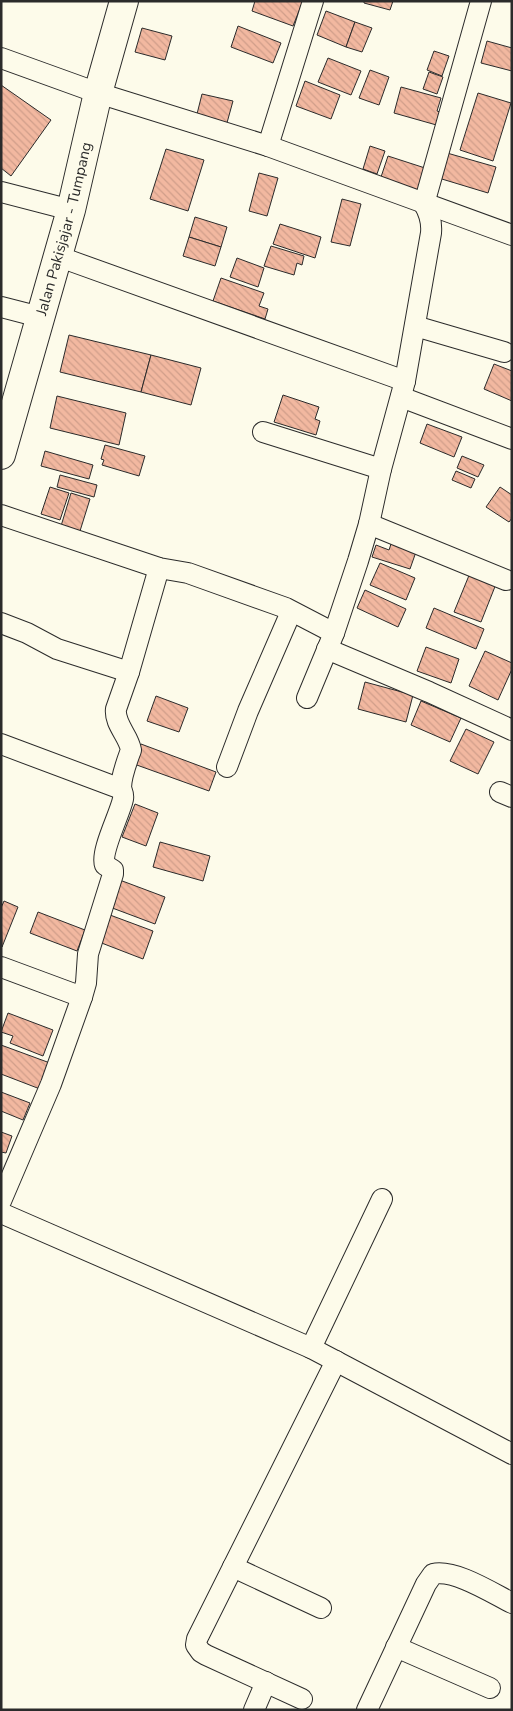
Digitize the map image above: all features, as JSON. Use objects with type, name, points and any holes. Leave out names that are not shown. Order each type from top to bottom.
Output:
[{"type":"main road","name":"Jalan Pakisjajar - Tumpang","points":[[1,455],[7,416],[40,317],[71,210],[98,93],[124,1]]},
{"type":"street","points":[[268,146],[313,1]]},
{"type":"street","points":[[307,698],[330,641],[358,561],[403,389],[432,223],[424,204],[481,1]]},
{"type":"street","points":[[1,58],[98,93],[268,146],[512,236]]},
{"type":"street","points":[[1,192],[71,210]]},
{"type":"street","points":[[57,256],[403,389],[512,439]]},
{"type":"street","points":[[1,306],[40,317]]},
{"type":"street","points":[[415,326],[504,352]]},
{"type":"street","points":[[264,432],[381,468]]},
{"type":"street","points":[[1,515],[159,568],[188,573],[291,612],[330,641],[429,692],[512,730]]},
{"type":"street","points":[[369,524],[506,580]]},
{"type":"street","points":[[1,1200],[51,1084],[86,983],[88,954],[113,870],[105,866],[104,862],[115,818],[124,798],[121,789],[130,750],[130,744],[115,715],[159,568]]},
{"type":"street","points":[[227,767],[248,711],[291,612]]},
{"type":"street","points":[[1,623],[27,633],[57,649],[129,672]]},
{"type":"street","points":[[1,744],[121,789]]},
{"type":"street","points":[[1,967],[82,997]]},
{"type":"street","points":[[311,1348],[382,1199]]},
{"type":"street","points":[[1,1213],[311,1348],[512,1454]]},
{"type":"street","points":[[302,1699],[206,1655],[197,1648],[197,1639],[336,1361]]},
{"type":"street","points":[[233,1567],[321,1608]]},
{"type":"street","points":[[367,1710],[426,1584],[433,1574],[443,1573],[459,1578],[512,1603]]},
{"type":"street","points":[[396,1647],[490,1688]]},
{"type":"street","points":[[254,1710],[266,1682]]},
{"type":"building","points":[[255,1],[303,1],[293,26],[252,11]]},
{"type":"building","points":[[364,1],[393,1],[390,10],[364,3]]},
{"type":"building","points":[[326,11],[355,22],[346,47],[317,35]]},
{"type":"building","points":[[355,22],[372,28],[362,52],[346,47]]},
{"type":"building","points":[[238,26],[281,43],[273,63],[231,47]]},
{"type":"building","points":[[142,28],[172,36],[165,60],[135,52]]},
{"type":"building","points":[[487,41],[512,48],[512,71],[481,63]]},
{"type":"building","points":[[434,51],[449,56],[442,76],[427,70]]},
{"type":"building","points":[[328,58],[361,71],[351,95],[318,82]]},
{"type":"building","points":[[370,70],[389,77],[379,105],[359,98]]},
{"type":"building","points":[[429,72],[443,77],[437,94],[423,89]]},
{"type":"building","points":[[305,81],[340,95],[331,119],[296,106]]},
{"type":"building","points":[[1,85],[51,120],[11,176],[1,168]]},
{"type":"building","points":[[401,87],[441,98],[437,111],[443,113],[440,126],[394,113]]},
{"type":"building","points":[[478,93],[511,103],[493,161],[460,150]]},
{"type":"building","points":[[202,94],[233,101],[225,130],[195,122]]},
{"type":"building","points":[[370,146],[385,151],[377,174],[363,169]]},
{"type":"building","points":[[166,149],[204,160],[188,211],[150,199]]},
{"type":"building","points":[[440,151],[496,167],[488,193],[432,176]]},
{"type":"building","points":[[388,156],[425,168],[418,192],[380,180]]},
{"type":"building","points":[[259,173],[278,178],[267,216],[249,211]]},
{"type":"building","points":[[342,199],[361,204],[350,246],[331,242]]},
{"type":"building","points":[[195,217],[227,227],[221,247],[189,237]]},
{"type":"building","points":[[280,224],[321,237],[315,258],[273,244]]},
{"type":"building","points":[[189,237],[221,247],[215,266],[183,256]]},
{"type":"building","points":[[271,246],[304,256],[302,265],[297,263],[294,275],[264,266]]},
{"type":"building","points":[[237,258],[264,268],[258,287],[230,277]]},
{"type":"building","points":[[221,278],[264,293],[259,306],[268,309],[265,319],[213,301]]},
{"type":"building","points":[[69,335],[151,355],[141,392],[60,372]]},
{"type":"building","points":[[151,355],[201,368],[191,405],[141,392]]},
{"type":"building","points":[[494,364],[512,371],[512,401],[484,389]]},
{"type":"building","points":[[283,395],[319,407],[315,419],[320,421],[316,435],[274,422]]},
{"type":"building","points":[[57,396],[126,413],[119,445],[50,428]]},
{"type":"building","points":[[427,424],[462,437],[454,457],[420,443]]},
{"type":"building","points":[[105,445],[145,456],[139,476],[102,465],[104,460],[101,459]]},
{"type":"building","points":[[45,451],[93,465],[89,479],[41,466]]},
{"type":"building","points":[[462,456],[484,465],[478,477],[457,468]]},
{"type":"building","points":[[456,471],[475,479],[471,488],[452,480]]},
{"type":"building","points":[[60,475],[97,485],[94,497],[57,487]]},
{"type":"building","points":[[50,487],[69,493],[60,520],[41,514]]},
{"type":"building","points":[[500,487],[512,495],[512,518],[509,522],[486,507]]},
{"type":"building","points":[[71,493],[90,499],[80,531],[61,526]]},
{"type":"building","points":[[392,541],[417,549],[410,569],[372,557],[376,545],[389,550]]},
{"type":"building","points":[[380,563],[415,578],[406,600],[370,585]]},
{"type":"building","points":[[470,573],[496,584],[481,622],[454,612]]},
{"type":"building","points":[[365,590],[406,609],[398,627],[357,608]]},
{"type":"building","points":[[434,608],[484,629],[476,649],[426,628]]},
{"type":"building","points":[[426,647],[459,659],[451,683],[417,671]]},
{"type":"building","points":[[485,651],[512,663],[512,669],[498,700],[469,686]]},
{"type":"building","points":[[365,682],[413,695],[406,722],[358,709]]},
{"type":"building","points":[[156,696],[188,708],[179,732],[147,721]]},
{"type":"building","points":[[421,701],[461,718],[450,742],[411,725]]},
{"type":"building","points":[[466,729],[494,742],[478,774],[450,761]]},
{"type":"building","points":[[141,744],[216,772],[209,791],[134,764]]},
{"type":"building","points":[[135,804],[158,813],[146,846],[122,837]]},
{"type":"building","points":[[160,842],[210,856],[203,881],[153,867]]},
{"type":"building","points":[[117,879],[165,897],[155,924],[107,906]]},
{"type":"building","points":[[4,901],[18,907],[2,947],[1,908]]},
{"type":"building","points":[[38,912],[85,930],[77,951],[30,933]]},
{"type":"building","points":[[110,915],[153,931],[143,959],[99,942]]},
{"type":"building","points":[[8,1013],[53,1030],[43,1056],[10,1043],[13,1036],[1,1032]]},
{"type":"building","points":[[1,1045],[50,1063],[40,1089],[1,1074]]},
{"type":"building","points":[[1,1092],[30,1103],[23,1120],[1,1111]]},
{"type":"building","points":[[1,1132],[12,1136],[6,1153],[1,1152]]}]
